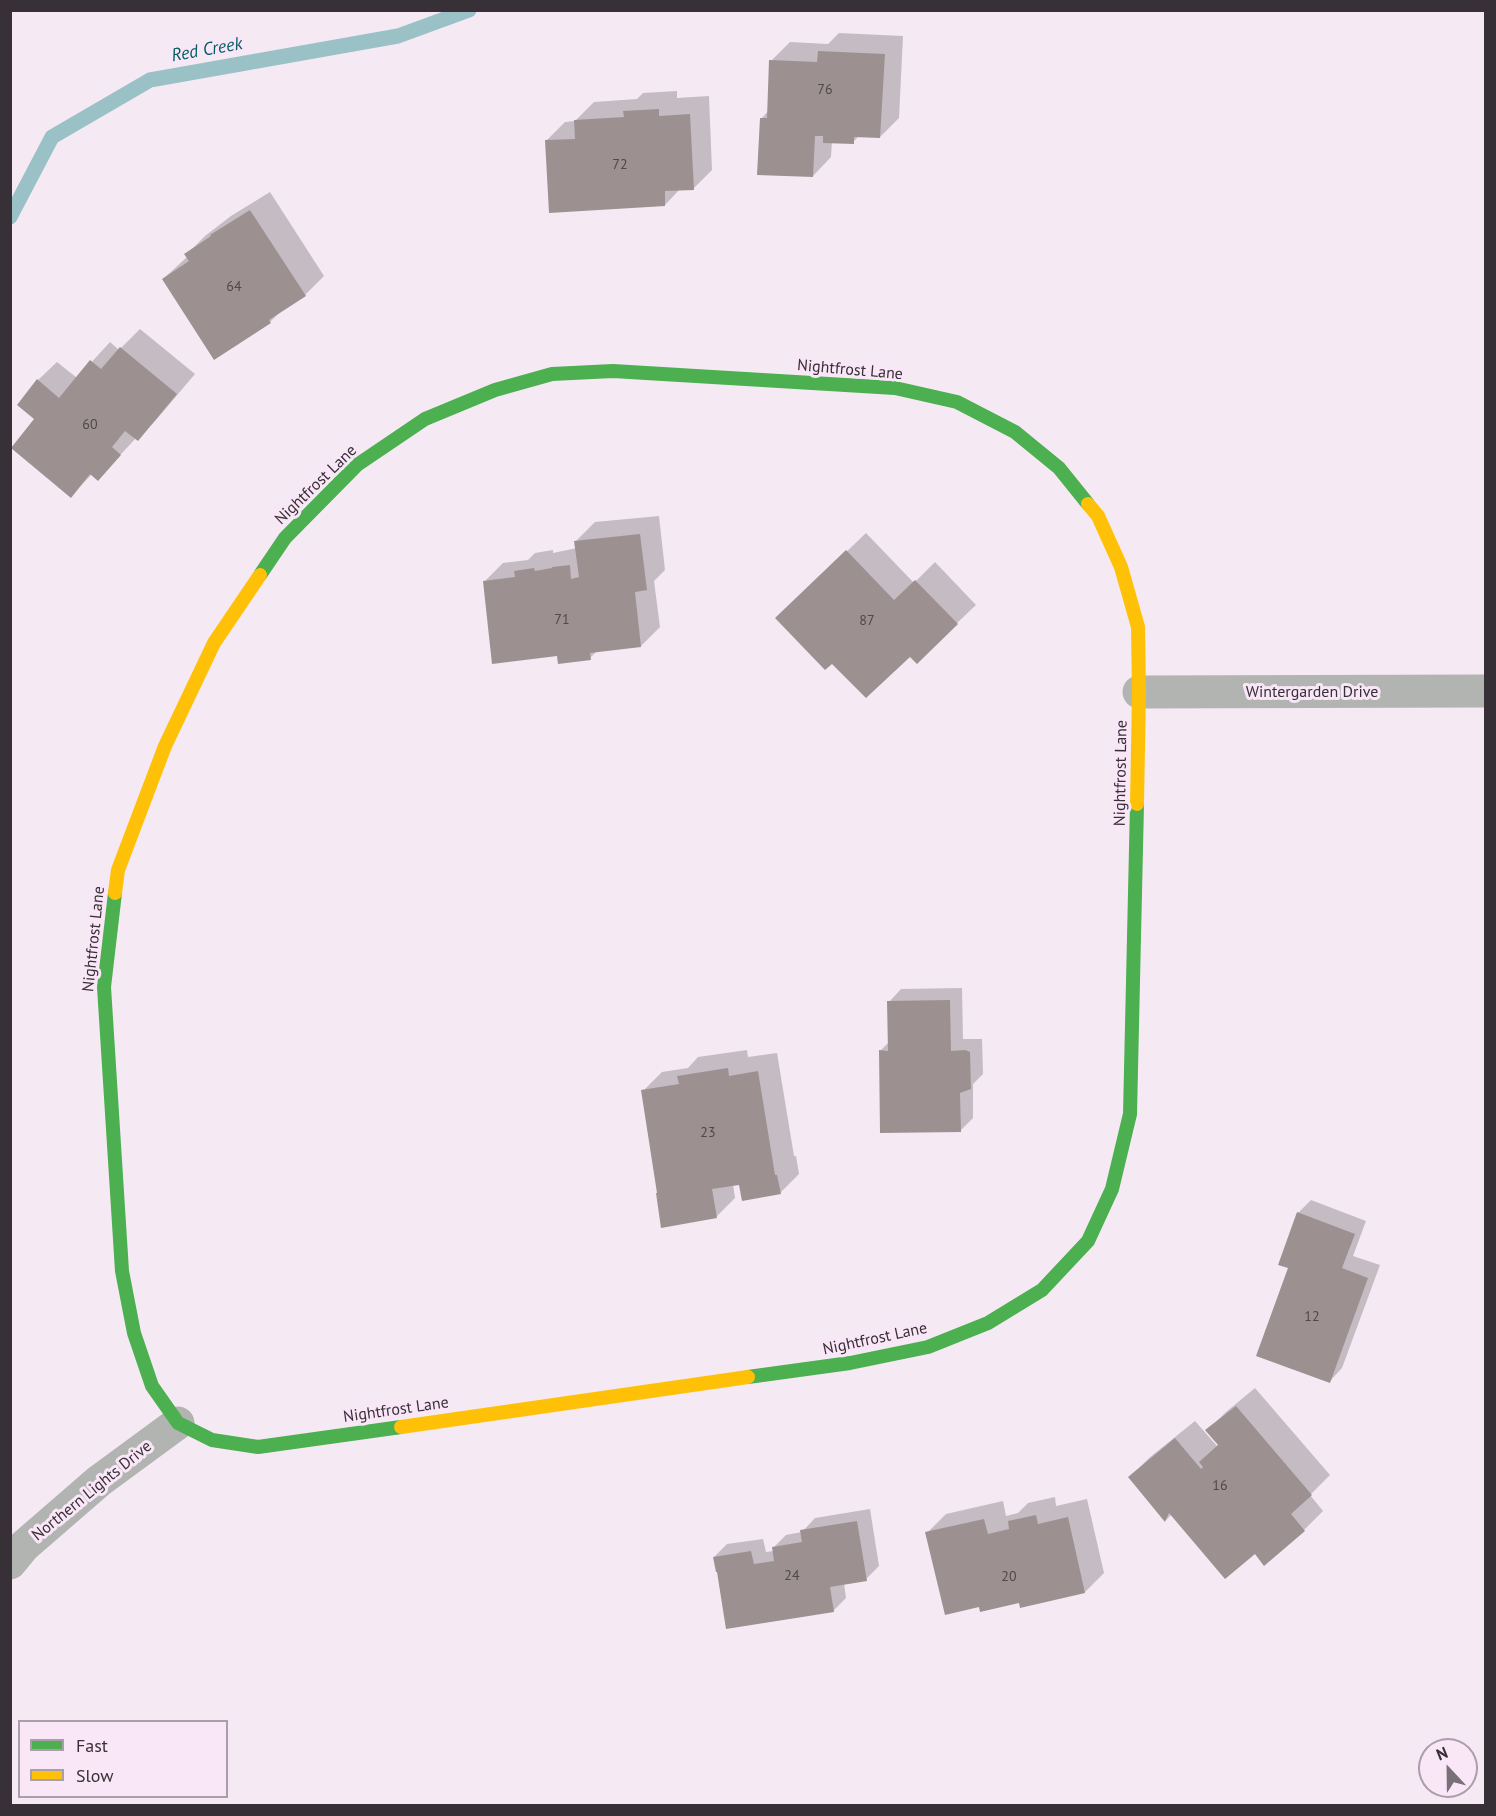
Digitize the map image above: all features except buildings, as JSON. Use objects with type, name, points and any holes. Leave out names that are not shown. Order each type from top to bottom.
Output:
[{"type":"street","name":"Nightfrost Lane","points":[[613,371],[895,388],[957,402],[1016,432],[1059,468],[1098,516],[1121,567],[1138,627],[1139,692],[1130,1114],[1112,1189],[1088,1241],[1042,1290],[988,1323],[928,1347],[850,1363],[258,1447],[212,1440],[178,1423],[152,1386],[134,1333],[122,1271],[104,987],[118,870],[165,746],[214,643],[285,538],[357,465],[425,420],[495,390],[552,374],[613,371]]},
{"type":"street","name":"Wintergarden Drive","points":[[1139,692],[1485,691]]},
{"type":"street","name":"Northern Lights Drive","points":[[10,1563],[24,1545],[99,1481],[178,1423]]},
{"type":"waterway","name":"Red Creek","points":[[10,217],[52,137],[150,80],[398,36],[469,10]]},
{"type":"traffic: fast","points":[[613,371],[895,388],[957,402],[1015,432],[1059,468],[1088,504]]},
{"type":"traffic: fast","points":[[260,575],[285,538],[357,465],[425,419],[495,390],[552,374],[613,371]]},
{"type":"traffic: fast","points":[[748,1377],[850,1363],[928,1347],[988,1323],[1042,1290],[1088,1241],[1112,1189],[1130,1114],[1137,804]]},
{"type":"traffic: fast","points":[[115,893],[104,987],[122,1271],[134,1333],[152,1386],[178,1423],[212,1440],[258,1447],[401,1427]]},
{"type":"traffic: slow","points":[[1088,504],[1098,516],[1121,567],[1138,627],[1137,804]]},
{"type":"traffic: slow","points":[[115,893],[118,870],[165,746],[214,643],[260,575]]},
{"type":"traffic: slow","points":[[401,1427],[748,1377]]}]
